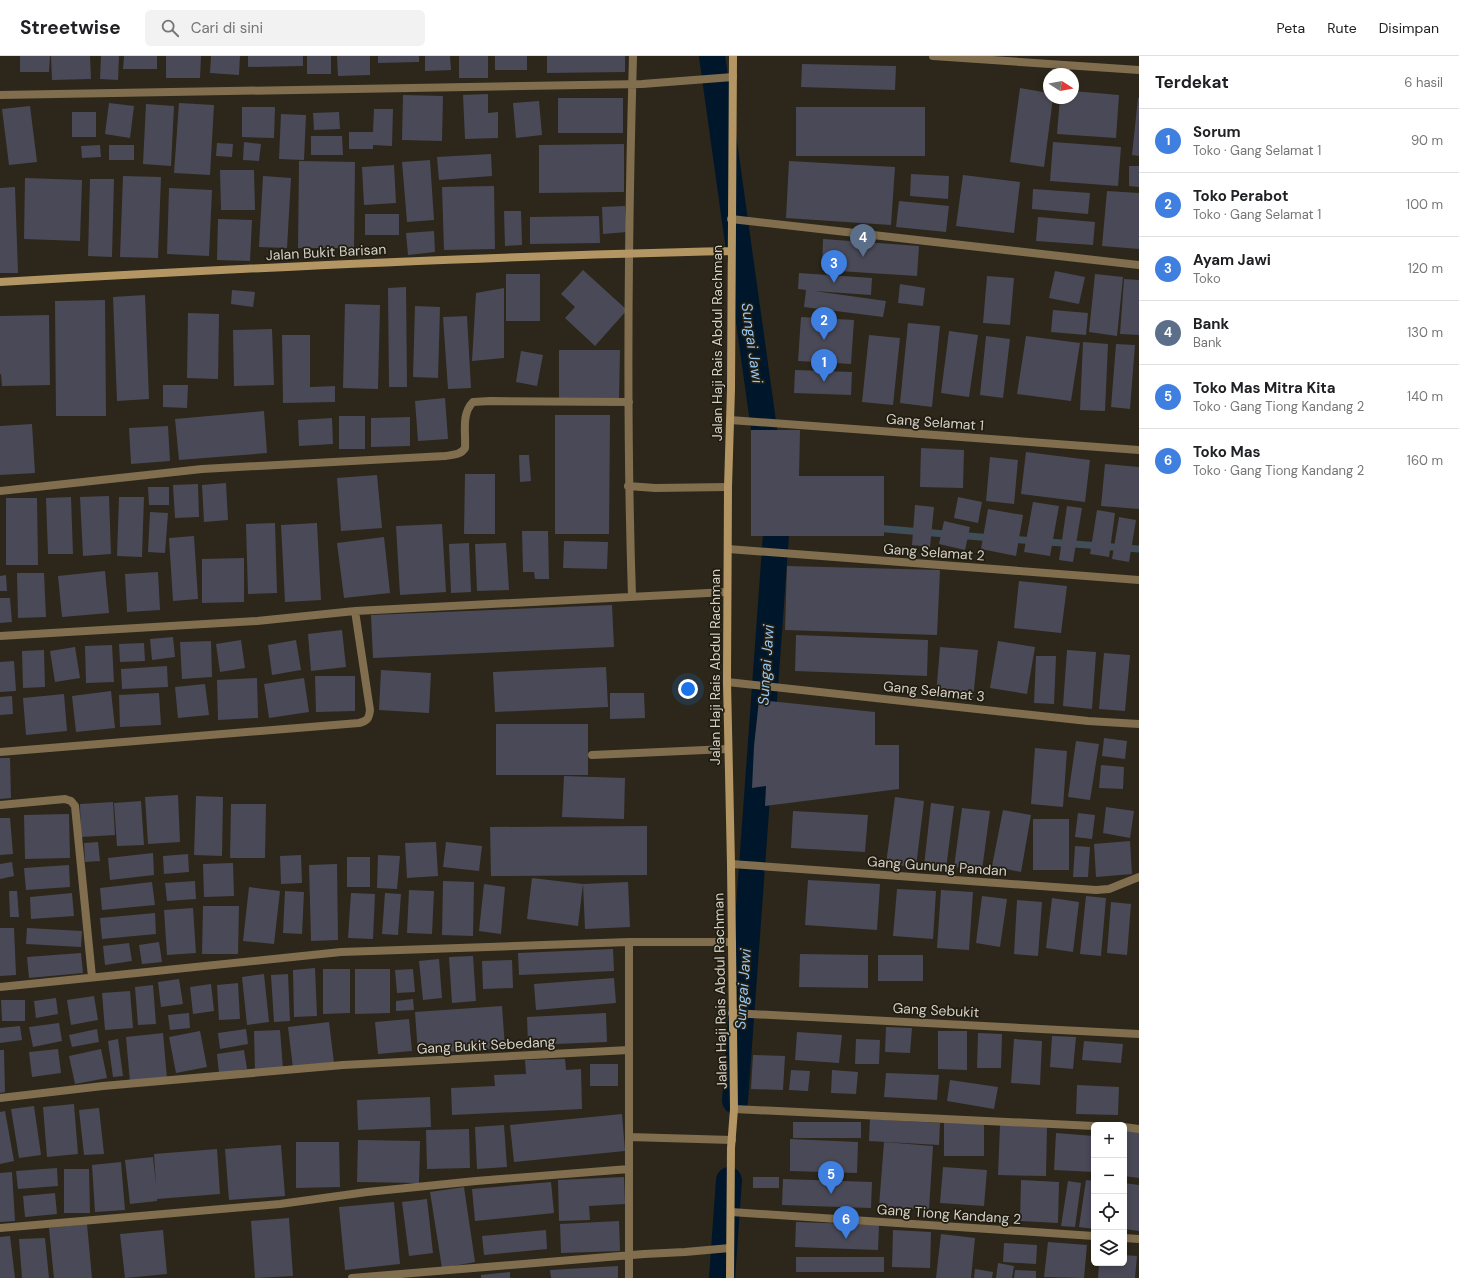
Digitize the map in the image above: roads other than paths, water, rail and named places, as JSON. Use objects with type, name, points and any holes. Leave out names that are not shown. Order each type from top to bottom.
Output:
[{"type":"street","points":[[632,596],[628,486],[630,402],[629,254],[633,56]]},
{"type":"street","name":"Jalan Haji Rais Abdul Rachman","points":[[730,1278],[732,1140],[734,1109],[727,682],[727,592],[731,389],[733,56]]},
{"type":"street","points":[[933,56],[1139,70]]},
{"type":"street","points":[[0,95],[642,84],[733,77]]},
{"type":"street","points":[[731,219],[1139,264]]},
{"type":"street","name":"Jalan Bukit Barisan","points":[[0,282],[488,257],[731,252]]},
{"type":"street","points":[[0,491],[202,469],[457,455],[463,452],[466,413],[469,406],[473,402],[630,402]]},
{"type":"street","name":"Gang Selamat 1","points":[[730,419],[1139,450]]},
{"type":"street","points":[[628,486],[654,488],[728,487]]},
{"type":"street","name":"Gang Selamat 2","points":[[728,549],[1139,580]]},
{"type":"street","points":[[0,636],[257,621],[355,611],[727,592]]},
{"type":"street","points":[[0,752],[359,723],[366,721],[370,710],[355,611]]},
{"type":"street","name":"Gang Selamat 3","points":[[727,682],[1080,720],[1139,724]]},
{"type":"street","points":[[592,755],[728,749]]},
{"type":"street","points":[[0,805],[65,799],[74,803],[92,977]]},
{"type":"street","name":"Gang Gunung Pandan","points":[[731,864],[1096,890],[1110,889],[1139,877]]},
{"type":"street","points":[[629,942],[629,1278]]},
{"type":"street","points":[[0,987],[341,952],[629,942],[732,942]]},
{"type":"street","name":"Gang Sebukit","points":[[732,1013],[1139,1034]]},
{"type":"street","name":"Gang Bukit Sebedang","points":[[0,1098],[103,1086],[343,1065],[629,1050]]},
{"type":"street","points":[[734,1109],[1091,1126]]},
{"type":"street","points":[[1127,1127],[1139,1128]]},
{"type":"street","points":[[629,1138],[732,1140]]},
{"type":"street","points":[[0,1228],[280,1204],[398,1189],[629,1169]]},
{"type":"street","name":"Gang Tiong Kandang 2","points":[[731,1212],[1091,1236]]},
{"type":"street","points":[[1127,1238],[1139,1239]]},
{"type":"street","points":[[352,1278],[730,1248]]},
{"type":"waterway","name":"Sungai Jawi","points":[[712,56],[769,465]]},
{"type":"waterway","name":"Sungai Jawi","points":[[735,1101],[777,521],[774,502]]},
{"type":"waterway","points":[[875,528],[992,538]]},
{"type":"waterway","points":[[1010,539],[1139,549]]},
{"type":"waterway","name":"Sungai Jawi","points":[[722,1278],[729,1180]]},
{"type":"place","name":"Bank","points":[[863,257]]},
{"type":"place","name":"Ayam Jawi","points":[[834,283]]},
{"type":"place","name":"Toko Perabot","points":[[824,340]]},
{"type":"place","name":"Sorum","points":[[824,382]]},
{"type":"place","name":"Toko Mas Mitra Kita","points":[[831,1194]]},
{"type":"place","name":"Toko Mas","points":[[846,1239]]}]
